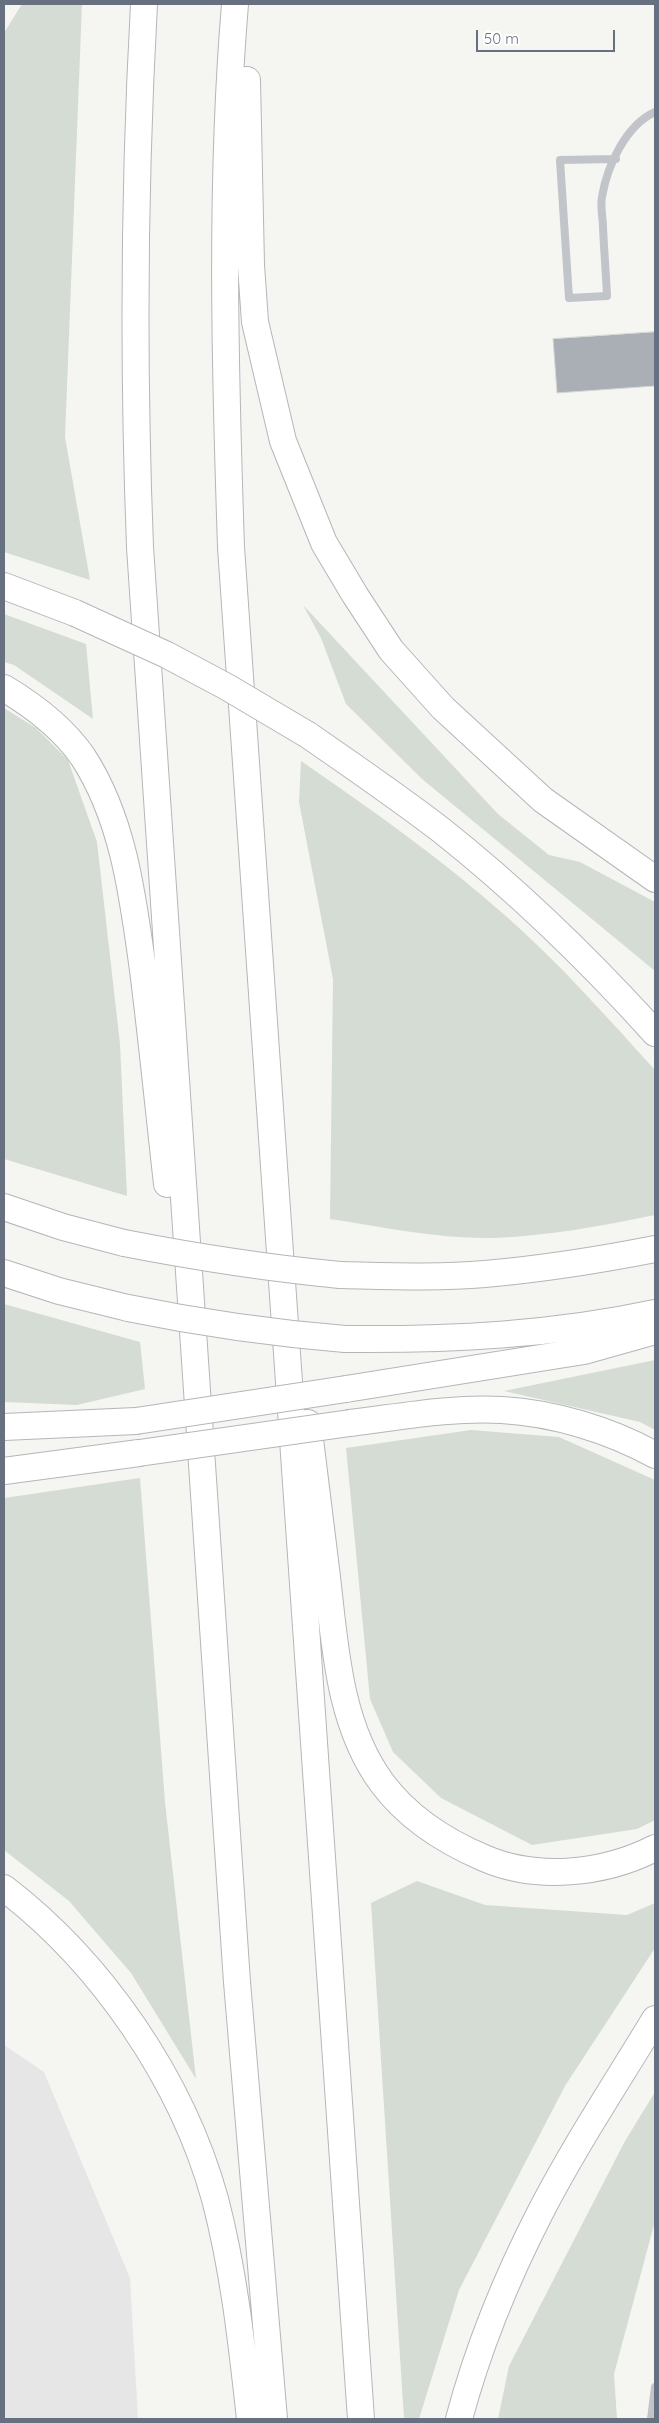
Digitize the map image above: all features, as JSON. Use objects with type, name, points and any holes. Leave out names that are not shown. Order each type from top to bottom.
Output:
[{"type":"highway","points":[[144,4],[137,143],[134,398],[140,547],[237,1982],[274,2419]]},
{"type":"highway","points":[[235,4],[228,158],[226,412],[231,547],[361,2419]]},
{"type":"highway","points":[[245,4],[251,265],[255,322],[283,441],[324,543],[354,595],[391,650],[443,708],[543,800],[655,879]]},
{"type":"highway","points":[[4,586],[75,613],[167,655],[228,686],[308,735],[441,831],[522,899],[592,964],[655,1033]]},
{"type":"highway","points":[[4,688],[25,700],[58,728],[83,757],[105,798],[120,841],[133,897],[146,996],[214,1620]]},
{"type":"highway","points":[[268,1087],[334,1640],[344,1694],[359,1741],[381,1783],[415,1819],[453,1845],[501,1866],[547,1872],[592,1870],[634,1859],[655,1848]]},
{"type":"highway","points":[[4,1207],[63,1227],[124,1243],[206,1259],[340,1275],[414,1277],[484,1274],[556,1266],[655,1249]]},
{"type":"highway","points":[[4,1273],[59,1291],[128,1308],[203,1323],[266,1332],[345,1339],[422,1340],[491,1336],[558,1329],[655,1312]]},
{"type":"highway","points":[[4,1427],[136,1421],[584,1351],[655,1331]]},
{"type":"highway","points":[[4,1471],[448,1411],[502,1410],[551,1418],[596,1430],[655,1455]]},
{"type":"highway","points":[[4,1888],[66,1945],[104,1988],[140,2036],[170,2084],[193,2139],[214,2198],[228,2261],[250,2419]]},
{"type":"highway","points":[[459,2419],[470,2377],[505,2289],[541,2211],[655,2019]]},
{"type":"lane","points":[[616,158],[560,160],[569,298],[607,296],[601,198],[622,143],[644,117],[655,112]]},
{"type":"lane","points":[[651,2419],[655,2387]]},
{"type":"shaded area","points":[[22,4],[82,4],[65,437],[90,580],[4,552],[4,33]]},
{"type":"shaded area","points":[[303,605],[498,814],[549,855],[580,862],[655,902],[655,971],[422,779],[346,704],[321,638]]},
{"type":"shaded area","points":[[4,614],[86,644],[93,719],[14,665],[4,662]]},
{"type":"shaded area","points":[[4,708],[36,728],[68,760],[97,842],[120,1044],[127,1196],[4,1159]]},
{"type":"shaded area","points":[[301,761],[381,817],[483,896],[565,972],[655,1070],[655,1215],[574,1230],[493,1238],[431,1235],[330,1219],[333,979],[299,802]]},
{"type":"shaded area","points":[[4,1304],[140,1342],[145,1389],[77,1405],[4,1402]]},
{"type":"shaded area","points":[[655,1360],[655,1430],[640,1422],[504,1391]]},
{"type":"shaded area","points":[[471,1430],[559,1437],[655,1480],[655,1820],[637,1829],[532,1845],[441,1798],[393,1752],[370,1699],[346,1448]]},
{"type":"shaded area","points":[[140,1478],[165,1802],[196,2079],[131,1973],[69,1901],[4,1850],[4,1498]]},
{"type":"shaded area","points":[[417,1881],[485,1905],[627,1915],[655,1903],[655,1948],[565,2086],[459,2290],[419,2419],[404,2419],[371,1903]]},
{"type":"shaded area","points":[[4,2045],[44,2072],[130,2278],[138,2419],[4,2419]]},
{"type":"shaded area","points":[[655,2092],[655,2221],[614,2374],[617,2419],[498,2419],[509,2366],[625,2141]]},
{"type":"building","points":[[655,332],[655,386],[557,393],[553,339]]}]
